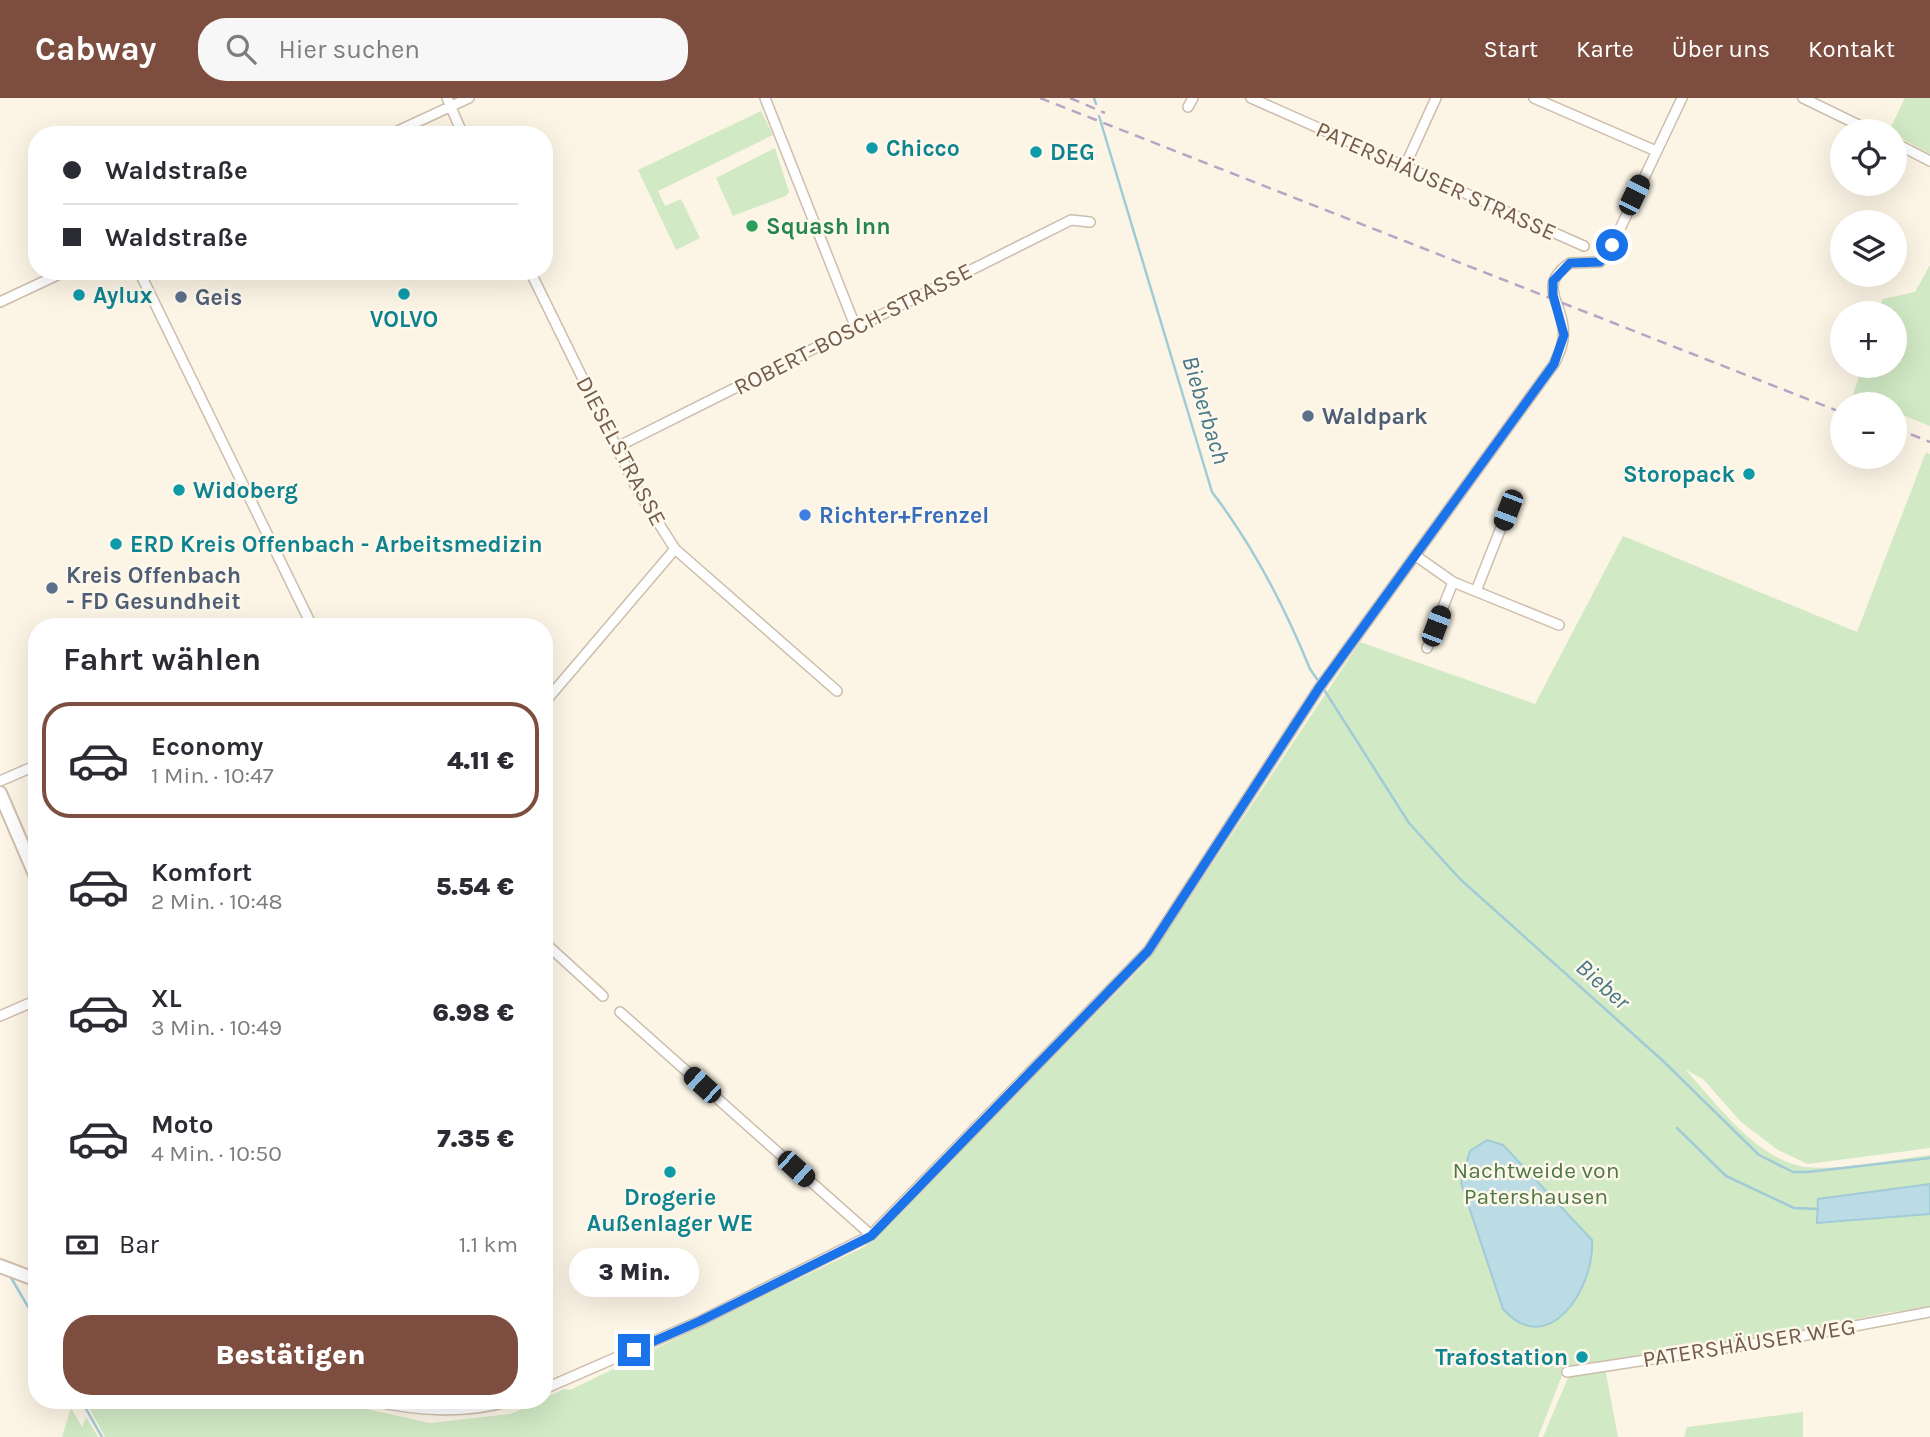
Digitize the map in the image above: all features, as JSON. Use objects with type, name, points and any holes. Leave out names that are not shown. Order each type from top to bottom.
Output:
[{"type":"street","points":[[405,126],[448,103],[469,98]]},
{"type":"street","points":[[765,98],[856,328]]},
{"type":"street","name":"PATERSHÄUSER STRASSE","points":[[1251,98],[1584,246]]},
{"type":"street","points":[[1405,166],[1436,98]]},
{"type":"street","points":[[1534,98],[1656,151]]},
{"type":"street","points":[[553,1385],[700,1321],[871,1236],[1148,951],[1322,684],[1560,353],[1563,323],[1552,289],[1558,273],[1570,263],[1600,262],[1604,258],[1682,98]]},
{"type":"street","points":[[1803,98],[1846,119]]},
{"type":"street","points":[[448,103],[459,126]]},
{"type":"street","points":[[1907,149],[1930,160]]},
{"type":"street","name":"ROBERT-BOSCH-STRASSE","points":[[617,447],[1071,220],[1090,222]]},
{"type":"street","points":[[0,302],[47,280]]},
{"type":"street","points":[[143,280],[308,618]]},
{"type":"street","name":"DIESELSTRASSE","points":[[534,280],[638,491],[675,549],[837,691]]},
{"type":"street","points":[[1476,591],[1508,510]]},
{"type":"street","points":[[553,692],[675,549]]},
{"type":"street","points":[[1416,556],[1453,582],[1559,625]]},
{"type":"street","points":[[1427,648],[1453,582]]},
{"type":"street","points":[[0,781],[28,769]]},
{"type":"street","points":[[0,793],[28,858]]},
{"type":"street","points":[[553,950],[603,996]]},
{"type":"street","points":[[0,1016],[28,1004]]},
{"type":"street","points":[[620,1012],[871,1236]]},
{"type":"street","points":[[3,1268],[28,1277]]},
{"type":"street","name":"PATERSHÄUSER WEG","points":[[1567,1372],[1785,1339],[1930,1312]]},
{"type":"street","points":[[427,1409],[474,1409]]},
{"type":"green space","points":[[1905,98],[1930,98],[1930,154],[1907,142],[1907,119],[1895,119]]},
{"type":"green space","points":[[761,111],[773,135],[658,191],[665,206],[681,199],[700,238],[676,250],[638,170]]},
{"type":"green space","points":[[775,148],[789,192],[786,196],[733,216],[716,178]]},
{"type":"green space","points":[[1930,265],[1930,426],[1907,417],[1907,392],[1854,392],[1858,378],[1907,378],[1907,301],[1882,301],[1915,292]]},
{"type":"green space","name":"Nachtweide von Patershausen","points":[[1926,452],[1930,454],[1930,1148],[1808,1164],[1778,1150],[1741,1122],[1704,1080],[1685,1069],[1738,1128],[1754,1142],[1787,1162],[1818,1168],[1930,1155],[1930,1309],[1891,1312],[1749,1341],[1565,1368],[1538,1437],[105,1437],[90,1409],[366,1409],[430,1423],[511,1414],[522,1409],[553,1409],[553,1394],[564,1389],[570,1390],[864,1247],[1147,962],[1360,642],[1535,704],[1623,536],[1857,632]]},
{"type":"green space","points":[[1605,1368],[1618,1437],[1543,1437],[1570,1373]]},
{"type":"green space","points":[[72,1409],[82,1427],[86,1417],[98,1437],[62,1437]]},
{"type":"green space","points":[[1803,1412],[1803,1437],[1684,1437],[1687,1427]]},
{"type":"water","points":[[1487,1140],[1503,1145],[1592,1240],[1586,1278],[1577,1296],[1566,1312],[1552,1322],[1537,1327],[1520,1323],[1503,1309],[1461,1183],[1470,1151]]},
{"type":"water","points":[[1930,1184],[1930,1214],[1817,1223],[1818,1199]]},
{"type":"waterway","name":"Bieberbach","points":[[1094,98],[1096,104]]},
{"type":"waterway","name":"Bieberbach","points":[[1099,116],[1212,492],[1267,577],[1310,669],[1319,682]]},
{"type":"waterway","name":"Bieber","points":[[1323,688],[1409,823],[1460,879],[1662,1060],[1759,1155],[1793,1172],[1930,1158]]},
{"type":"waterway","points":[[1677,1128],[1726,1176],[1794,1208],[1818,1209]]},
{"type":"waterway","points":[[10,1276],[28,1307]]},
{"type":"waterway","points":[[86,1409],[102,1437]]},
{"type":"railway","points":[[1040,98],[1830,408]]},
{"type":"railway","points":[[1070,98],[1105,113]]},
{"type":"railway","points":[[1907,433],[1930,442]]},
{"type":"place","name":"Chicco","points":[[872,148]]},
{"type":"place","name":"DEG","points":[[1036,152]]},
{"type":"place","name":"Squash Inn","points":[[752,226]]},
{"type":"place","name":"VOLVO","points":[[404,294]]},
{"type":"place","name":"Aylux","points":[[79,295]]},
{"type":"place","name":"Geis","points":[[181,297]]},
{"type":"place","name":"Waldpark","points":[[1308,416]]},
{"type":"place","name":"Storopack","points":[[1749,474]]},
{"type":"place","name":"Widoberg","points":[[179,490]]},
{"type":"place","name":"Richter+Frenzel","points":[[805,515]]},
{"type":"place","name":"ERD Kreis Offenbach - Arbeitsmedizin","points":[[116,544]]},
{"type":"place","name":"Kreis Offenbach - FD Gesundheit","points":[[52,588]]},
{"type":"place","name":"Drogerie Außenlager WE","points":[[670,1172]]},
{"type":"place","name":"Trafostation","points":[[1582,1357]]},
{"type":"route","points":[[634,1350],[700,1321],[871,1236],[1148,951],[1319,688],[1554,364],[1564,335],[1552,289],[1558,273],[1570,263],[1600,262],[1612,245]]}]
